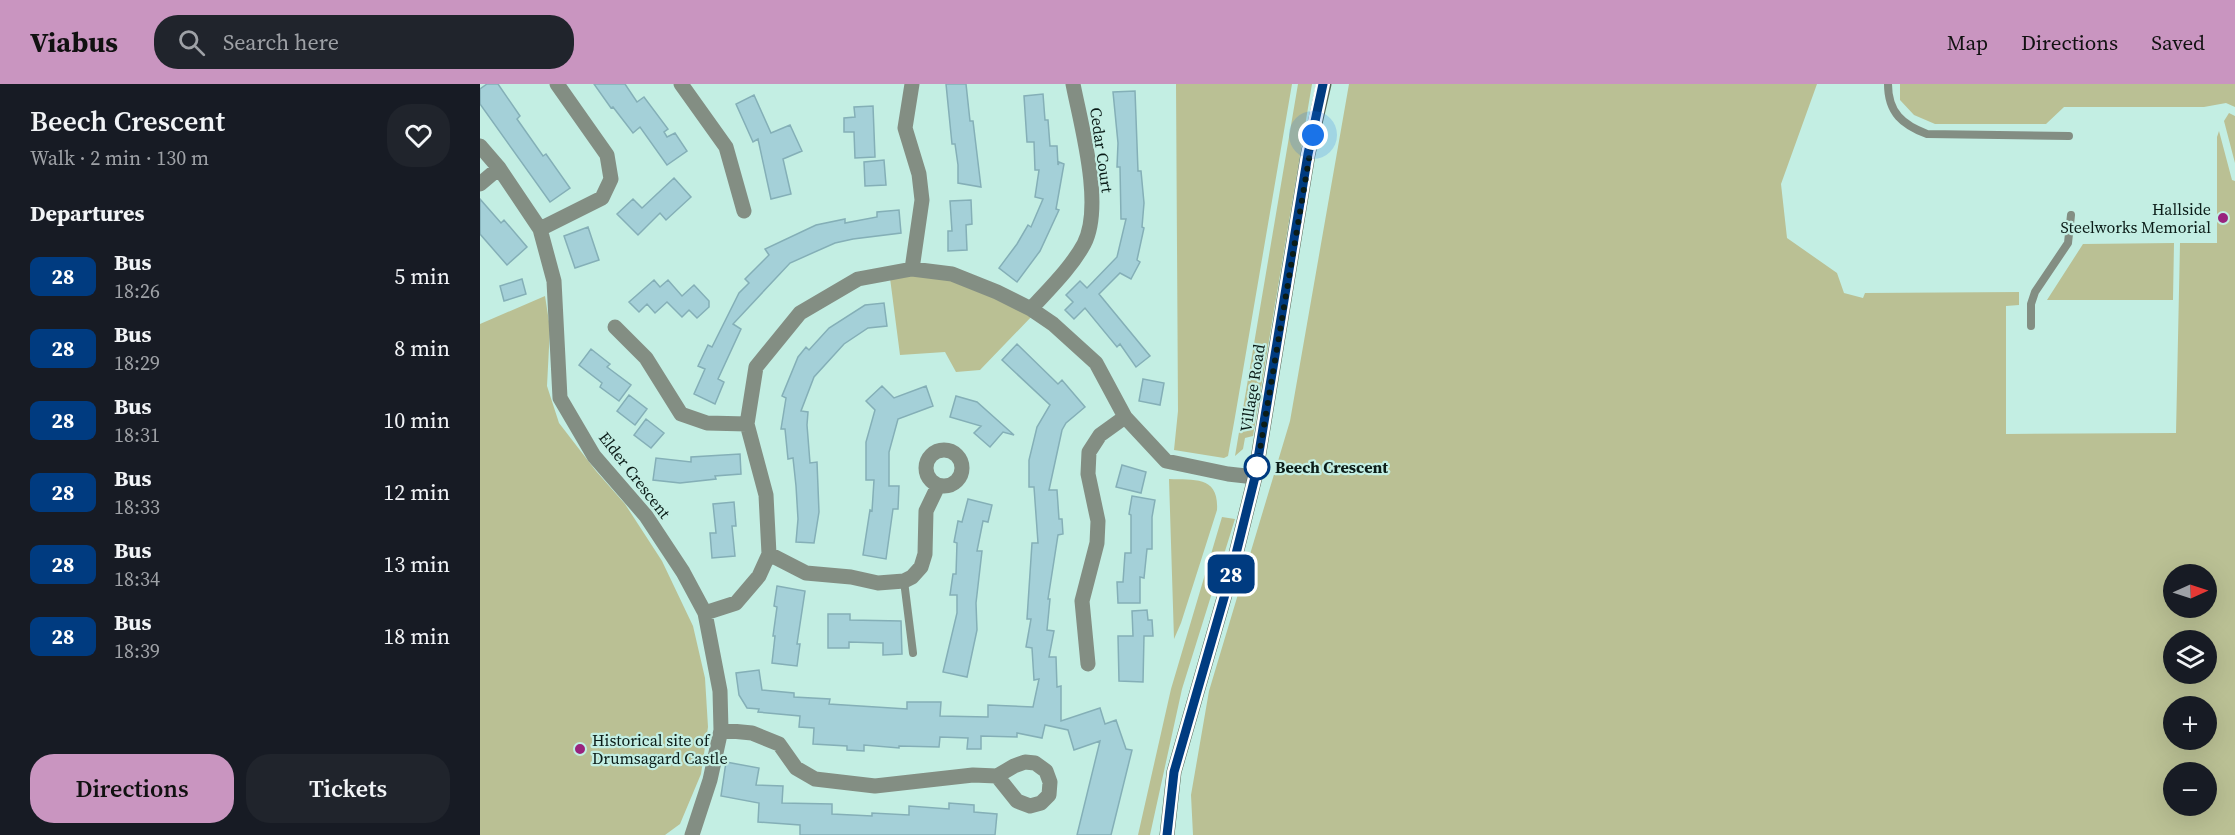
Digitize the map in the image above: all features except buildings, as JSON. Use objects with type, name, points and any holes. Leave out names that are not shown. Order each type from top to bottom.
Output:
[{"type":"street","points":[[540,229],[602,198],[611,179],[607,155],[557,84]]},
{"type":"street","points":[[681,84],[726,147],[744,211]]},
{"type":"street","points":[[912,84],[905,128],[919,174],[922,200],[912,269]]},
{"type":"street","name":"Cedar Court","points":[[1031,309],[1085,243],[1092,216],[1089,167],[1073,84]]},
{"type":"street","name":"Village Road","points":[[1167,835],[1174,772],[1232,570],[1255,477],[1308,154],[1323,84]]},
{"type":"street","name":"Elder Crescent","points":[[480,146],[499,168],[540,229],[554,281],[560,398],[594,456],[646,516],[683,572],[705,613],[720,691],[721,730],[710,780],[692,835]]},
{"type":"street","points":[[480,184],[499,168]]},
{"type":"street","points":[[705,613],[736,603],[759,576],[770,554],[766,495],[747,424],[756,367],[800,313],[858,279],[912,269],[952,274],[998,292],[1031,309],[1053,324],[1096,363],[1125,417],[1166,460],[1228,474],[1255,477]]},
{"type":"street","points":[[615,327],[646,358],[681,414],[707,423],[747,424]]},
{"type":"street","points":[[1088,664],[1082,601],[1097,543],[1098,521],[1088,474],[1089,452],[1100,435],[1125,417]]},
{"type":"street","points":[[770,554],[806,573],[852,576],[878,583],[912,577],[921,567],[925,554],[926,511],[938,486]]},
{"type":"street","points":[[721,730],[752,733],[778,744],[796,768],[815,779],[875,786],[973,775],[997,776]]},
{"type":"lane","points":[[1888,84],[1894,111],[1908,127],[1928,134],[2069,136]]},
{"type":"lane","points":[[2031,326],[2031,304],[2035,292],[2068,243],[2071,215]]},
{"type":"lane","points":[[904,580],[913,653]]},
{"type":"green space","points":[[1176,84],[1292,84],[1228,456],[1224,458],[1174,450],[1178,411]]},
{"type":"green space","points":[[1298,84],[1312,84],[1253,436],[1245,438],[1243,449],[1235,456]]},
{"type":"green space","points":[[1349,84],[1817,84],[1781,184],[1787,238],[1837,273],[1844,293],[1863,298],[1865,293],[2019,292],[2019,305],[2006,306],[2006,434],[2176,433],[2180,243],[2217,243],[2217,137],[2219,131],[2232,180],[2235,181],[2235,835],[1193,835],[1191,795],[1209,691],[1290,421]]},
{"type":"green space","points":[[1900,84],[2235,84],[2235,107],[2226,103],[2204,107],[2064,107],[2046,124],[1935,124],[1914,115],[1900,100]]},
{"type":"green space","points":[[2229,113],[2235,116],[2235,163],[2224,121]]},
{"type":"green space","points":[[2174,243],[2173,300],[2047,300],[2083,244]]},
{"type":"green space","points":[[915,274],[952,276],[1033,315],[980,370],[956,372],[945,352],[900,355],[890,278]]},
{"type":"green space","points":[[545,296],[550,328],[547,386],[559,423],[625,504],[662,561],[693,626],[705,678],[708,727],[701,774],[680,824],[665,835],[480,835],[480,324]]},
{"type":"green space","points":[[1169,479],[1204,482],[1214,491],[1217,499],[1217,510],[1174,639]]},
{"type":"green space","points":[[1222,517],[1235,519],[1182,689],[1150,835],[1138,835],[1171,689]]},
{"type":"bus line","name":"28","points":[[1167,835],[1174,772],[1232,570],[1255,477],[1308,154],[1323,84]]},
{"type":"place","name":"Hallside Steelworks Memorial","points":[[2223,218]]},
{"type":"place","name":"Beech Crescent","points":[[1257,467]]},
{"type":"place","name":"Historical site of Drumsagard Castle","points":[[580,749]]},
{"type":"route","points":[[1257,467],[1313,135]]}]
